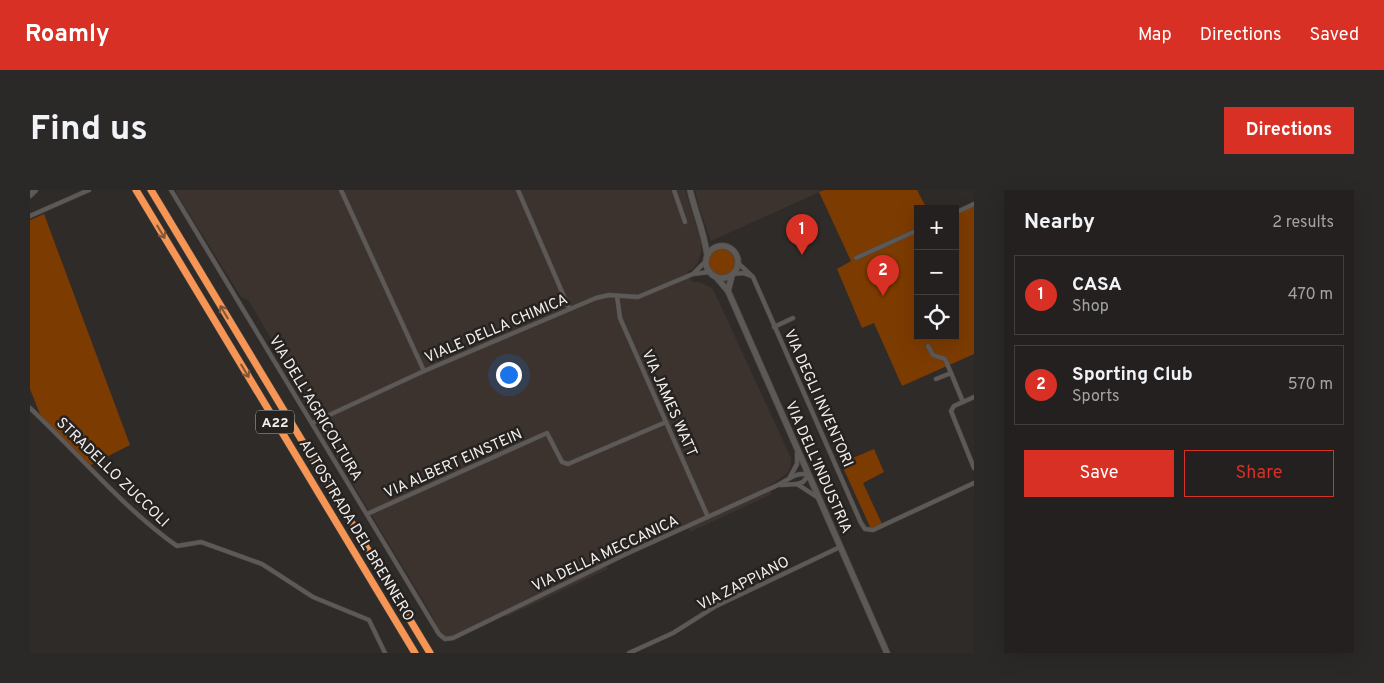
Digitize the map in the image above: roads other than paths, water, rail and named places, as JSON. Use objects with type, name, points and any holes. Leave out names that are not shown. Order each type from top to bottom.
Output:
[{"type":"highway","name":"AUTOSTRADA DEL BRENNERO","points":[[136,190],[415,653]]},
{"type":"highway","name":"AUTOSTRADA DEL BRENNERO","points":[[151,190],[430,653]]},
{"type":"street","points":[[30,195],[35,190]]},
{"type":"street","points":[[30,216],[89,190]]},
{"type":"street","name":"VIA DELL'AGRICOLTURA","points":[[170,190],[442,637]]},
{"type":"street","points":[[341,190],[424,371]]},
{"type":"street","points":[[518,190],[569,308]]},
{"type":"street","points":[[674,190],[685,222]]},
{"type":"street","points":[[690,190],[694,210],[704,238],[707,254],[705,262],[709,272],[716,277],[724,278],[732,274],[743,273],[753,277]]},
{"type":"street","points":[[959,211],[973,206]]},
{"type":"street","points":[[856,258],[914,232]]},
{"type":"street","points":[[704,238],[717,246]]},
{"type":"street","points":[[707,254],[717,246],[723,245],[732,249],[737,255],[738,263],[732,274],[728,291]]},
{"type":"street","name":"VIALE DELLA CHIMICA","points":[[693,274],[705,262]]},
{"type":"street","name":"VIA DEGLI INVENTORI","points":[[738,263],[753,277],[865,529],[873,530],[974,484]]},
{"type":"street","name":"VIALE DELLA CHIMICA","points":[[312,423],[424,371],[569,308],[609,295],[638,298],[693,274],[709,272]]},
{"type":"street","name":"VIA DELL'INDUSTRIA","points":[[716,277],[728,291],[887,653]]},
{"type":"street","name":"VIA JAMES WATT","points":[[617,296],[620,318],[708,517]]},
{"type":"street","points":[[774,327],[793,318]]},
{"type":"street","points":[[928,346],[933,355],[945,359],[963,402]]},
{"type":"street","points":[[936,379],[951,373]]},
{"type":"street","points":[[974,397],[954,406],[951,411],[974,468]]},
{"type":"street","name":"STRADELLO ZUCCOLI","points":[[30,408],[154,530],[177,546],[201,542],[262,564],[313,597],[369,620],[385,653]]},
{"type":"street","name":"VIA ALBERT EINSTEIN","points":[[367,514],[547,433],[562,462],[568,464],[666,422]]},
{"type":"street","name":"VIA DELLA MECCANICA","points":[[778,485],[789,478],[795,469],[798,460],[797,450]]},
{"type":"street","name":"VIA DELLA MECCANICA","points":[[442,637],[446,639],[453,638],[616,559],[799,474],[808,475]]},
{"type":"street","points":[[797,484],[803,482],[808,475]]},
{"type":"street","points":[[974,478],[974,484]]},
{"type":"street","points":[[797,484],[818,497]]},
{"type":"street","name":"VIA DELLA MECCANICA","points":[[778,485],[797,484]]},
{"type":"street","name":"VIA ZAPPIANO","points":[[629,653],[672,633],[716,606],[840,547]]},
{"type":"place","name":"CASA","points":[[802,255]]},
{"type":"place","name":"Sporting Club","points":[[883,296]]}]
